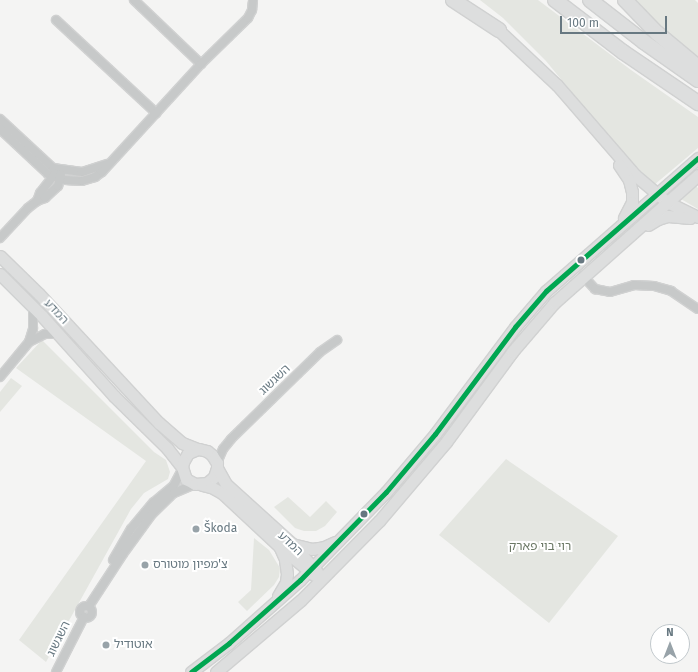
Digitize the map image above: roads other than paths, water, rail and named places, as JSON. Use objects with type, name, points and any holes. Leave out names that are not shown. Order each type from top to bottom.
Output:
[{"type":"highway","points":[[453,0],[500,30]]},
{"type":"highway","points":[[550,0],[698,103]]},
{"type":"highway","points":[[555,0],[600,35]]},
{"type":"highway","points":[[590,0],[644,42],[698,80]]},
{"type":"highway","points":[[625,0],[657,33],[698,67]]},
{"type":"main road","points":[[463,0],[500,30],[543,71],[598,132],[625,165],[656,194],[667,202],[698,218]]},
{"type":"main road","points":[[598,132],[629,180],[632,192],[630,209],[619,227]]},
{"type":"main road","points":[[191,672],[229,643],[270,608],[344,537],[420,452],[504,340],[535,303],[559,278],[698,158]]},
{"type":"main road","points":[[216,672],[272,626],[322,579],[389,510],[446,442],[527,332],[554,303],[698,175]]},
{"type":"main road","points":[[627,238],[662,217],[673,215],[698,218]]},
{"type":"main road","name":"המדע","points":[[0,256],[39,294],[159,423],[182,443],[202,450]]},
{"type":"main road","name":"המדע","points":[[0,274],[33,307],[114,396],[167,448],[182,469]]},
{"type":"main road","points":[[202,450],[212,455],[217,466],[211,481],[198,484],[186,479],[182,469],[183,462],[188,453],[202,450]]},
{"type":"main road","name":"המדע","points":[[217,466],[226,484],[290,543],[322,579]]},
{"type":"main road","name":"המדע","points":[[198,484],[211,487],[222,493],[279,546],[312,569]]},
{"type":"main road","points":[[290,543],[305,548],[317,549],[333,544],[344,537]]},
{"type":"main road","points":[[270,608],[282,590],[287,574],[285,559],[279,546]]},
{"type":"street","points":[[134,0],[201,64]]},
{"type":"street","points":[[0,130],[48,174],[61,179],[82,181],[95,177],[110,163],[201,64],[248,18],[252,10],[253,0]]},
{"type":"street","points":[[56,20],[156,113]]},
{"type":"street","points":[[0,119],[53,168],[82,172],[110,163]]},
{"type":"street","points":[[0,238],[37,201],[40,193],[60,169]]},
{"type":"street","points":[[37,201],[45,198],[58,186],[61,179],[60,169]]},
{"type":"street","points":[[583,276],[595,289],[610,292],[634,285],[654,286],[671,292],[698,309]]},
{"type":"street","points":[[0,377],[29,342],[33,329],[33,307]]},
{"type":"street","points":[[29,342],[45,334],[58,334]]},
{"type":"street","name":"השגשוג","points":[[217,466],[223,449],[231,439],[320,352],[337,340]]},
{"type":"street","name":"השגשוג","points":[[202,450],[218,447],[231,439]]},
{"type":"street","points":[[102,585],[115,555],[131,529],[154,502],[174,485],[182,469]]},
{"type":"street","points":[[102,585],[140,529],[159,506],[180,489],[198,484]]},
{"type":"street","name":"השגשוג","points":[[56,672],[84,617],[80,613],[80,610],[85,606],[89,606],[102,585]]},
{"type":"place","name":"Škoda","points":[[196,529]]},
{"type":"place","name":"צ'מפיון מוטורס","points":[[145,565]]},
{"type":"place","name":"אוטודיל","points":[[106,645]]},
{"type":"park label","name":"רוי בוי פארק","points":[[540,547]]}]
